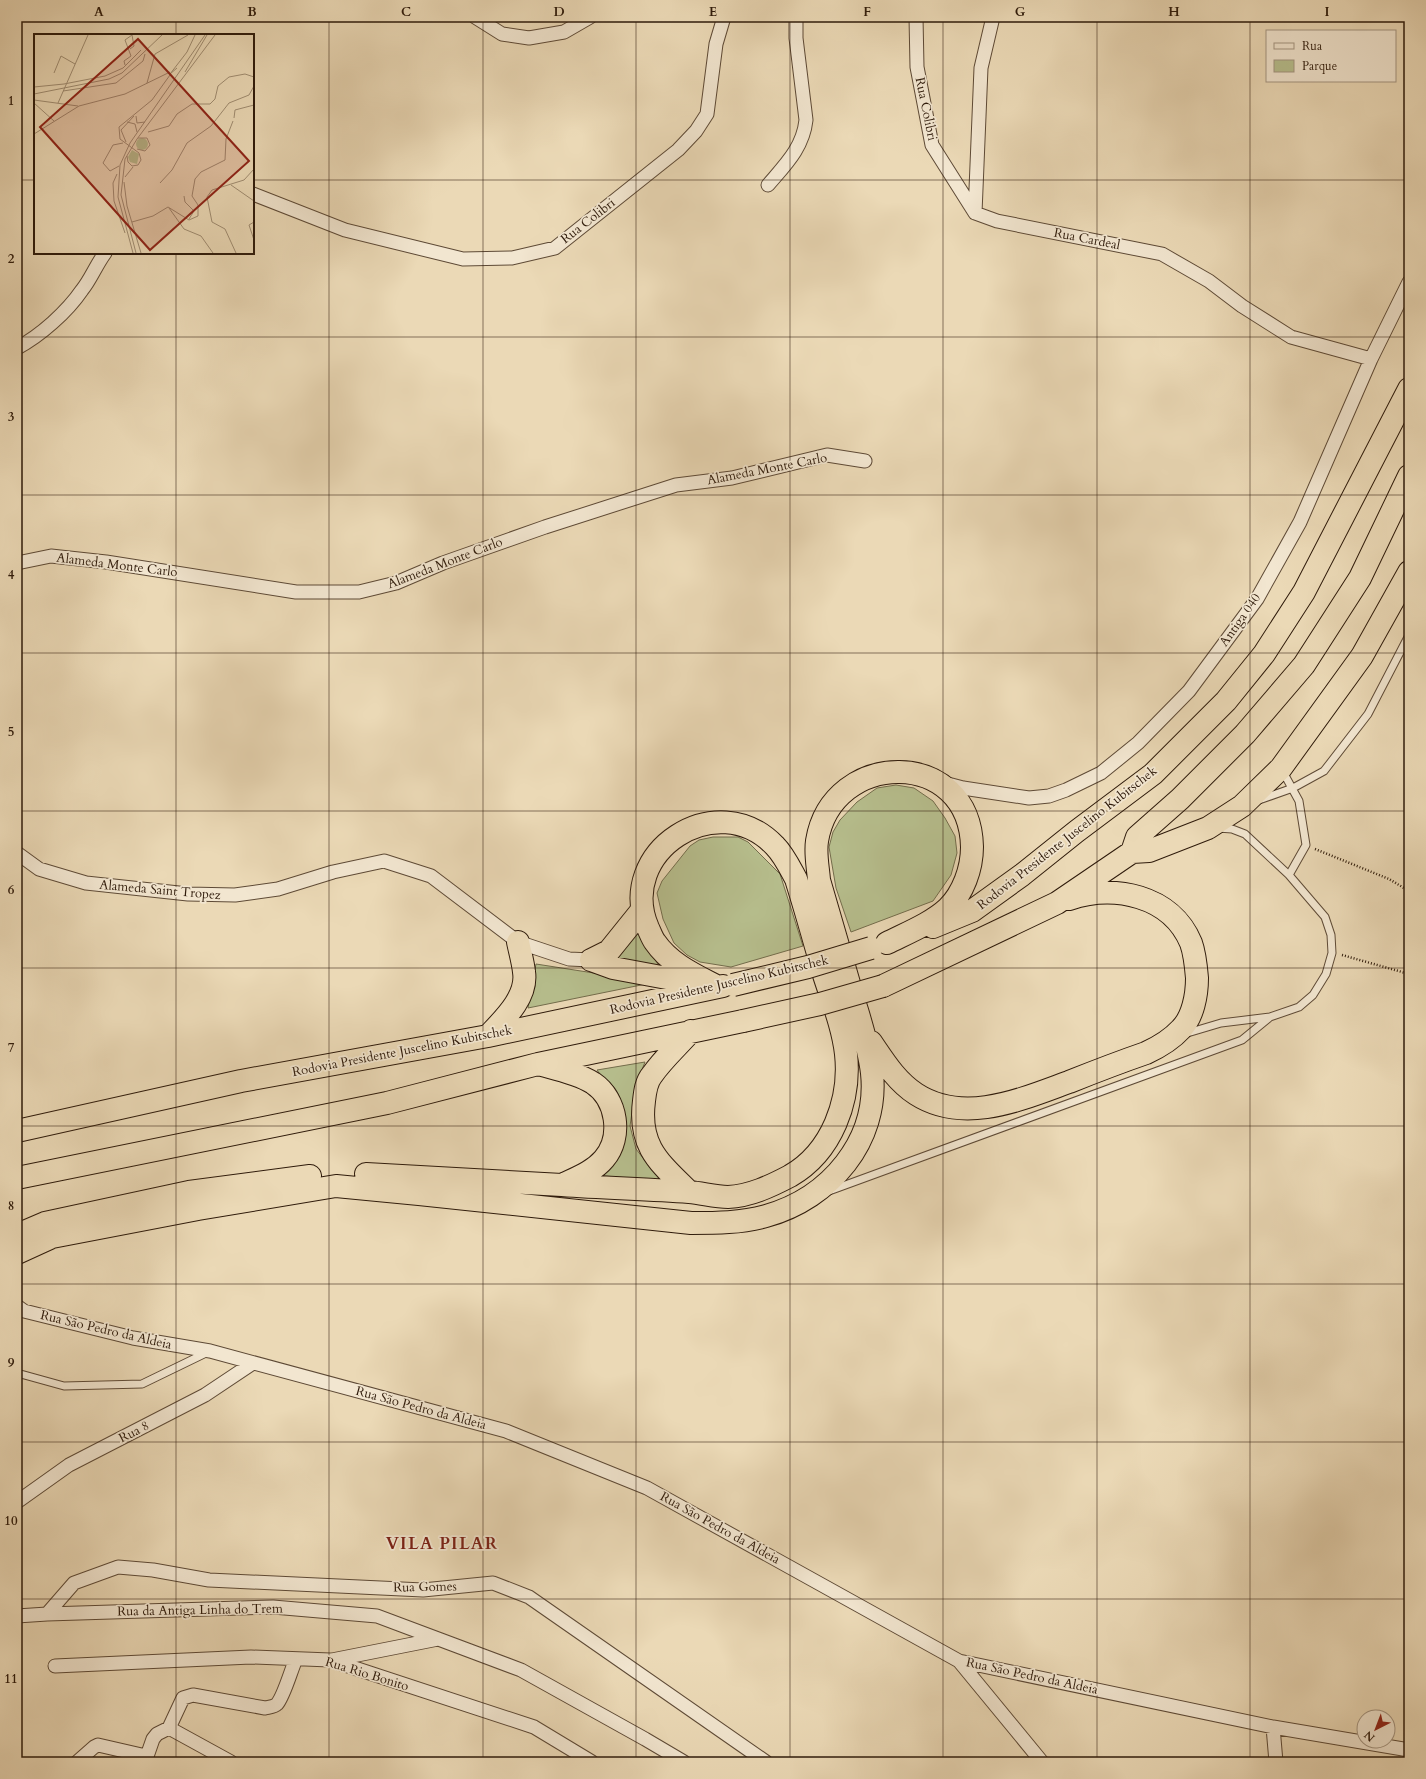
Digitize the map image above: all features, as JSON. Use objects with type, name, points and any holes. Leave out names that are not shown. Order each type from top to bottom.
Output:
[{"type":"highway","name":"Rodovia Presidente Juscelino Kubitschek","points":[[17,1131],[241,1081],[488,1036],[808,967],[939,926],[972,911],[1022,875],[1077,831],[1153,774],[1226,700],[1264,654],[1304,592],[1409,389]]},
{"type":"highway","points":[[1132,852],[1137,837],[1180,800],[1246,734],[1304,664],[1360,578],[1409,476]]},
{"type":"highway","points":[[1057,903],[1132,852],[1149,851],[1208,828],[1242,806],[1281,768],[1362,656],[1409,572]]},
{"type":"highway","points":[[17,1253],[52,1237],[198,1209],[336,1186],[691,1222],[723,1223],[751,1220],[778,1212],[800,1202],[822,1188],[841,1170],[857,1147],[867,1123],[872,1099],[872,1075],[862,1029],[819,880],[816,854],[820,828],[834,803],[852,785],[876,775],[909,772],[936,781],[954,795],[963,810],[969,827],[972,855],[966,880],[961,890],[947,909],[937,916],[879,945]]},
{"type":"highway","points":[[17,1235],[45,1223],[188,1192],[335,1173],[689,1192],[727,1197],[764,1189],[800,1170],[815,1157],[824,1146],[834,1128],[844,1098],[847,1068],[843,1039],[796,879],[775,846],[760,835],[734,823],[722,821],[700,824],[682,833],[659,851],[646,874],[642,892],[642,910],[654,941],[666,955],[680,966],[725,986]]},
{"type":"highway","points":[[17,1178],[387,1103],[538,1064],[820,1004],[883,986],[1057,903],[1072,898],[1102,893],[1135,895],[1164,908],[1180,924],[1191,944],[1194,955],[1197,982],[1193,1007],[1189,1018],[1182,1028],[1171,1038],[1146,1053],[1026,1098],[992,1106],[965,1108],[942,1105],[917,1095],[907,1088],[887,1067],[862,1029]]},
{"type":"highway","points":[[591,960],[609,951],[642,910]]},
{"type":"highway","points":[[488,1036],[508,1015],[518,1001],[525,974],[518,942]]},
{"type":"highway","points":[[591,960],[613,968],[725,986]]},
{"type":"highway","points":[[689,1192],[656,1158],[645,1137],[643,1122],[645,1090],[651,1076],[691,1031]]},
{"type":"highway","points":[[538,1064],[572,1074],[592,1083],[606,1095],[614,1114],[614,1137],[609,1151],[604,1159],[589,1171],[562,1185]]},
{"type":"street","points":[[475,17],[502,34],[529,38],[564,32],[590,17]]},
{"type":"street","name":"Rua Colibri","points":[[254,194],[344,230],[463,259],[512,258],[555,248],[678,150],[696,131],[707,114],[716,44],[724,17]]},
{"type":"street","points":[[768,185],[792,155],[802,140],[805,130],[806,120],[796,38],[796,17]]},
{"type":"street","name":"Rua Colibri","points":[[916,17],[917,67],[932,145],[975,213]]},
{"type":"street","points":[[975,213],[981,68],[993,17]]},
{"type":"street","name":"Rua Cardeal","points":[[975,213],[997,222],[1162,254],[1209,281],[1242,306],[1291,337],[1371,359]]},
{"type":"street","points":[[17,348],[60,316],[82,291],[103,254]]},
{"type":"street","name":"Antiga 040","points":[[936,781],[963,788],[999,794],[1029,798],[1048,796],[1101,773],[1138,743],[1189,691],[1257,599],[1300,522],[1371,359],[1409,282]]},
{"type":"street","name":"Alameda Monte Carlo","points":[[17,563],[51,556],[106,562],[296,592],[358,592],[396,583],[443,563],[545,526],[676,485],[732,478],[827,455],[866,461]]},
{"type":"street","name":"Alameda Saint Tropez","points":[[17,853],[39,869],[86,883],[196,895],[235,895],[278,889],[333,872],[384,861],[431,876],[518,942],[569,959],[591,960]]},
{"type":"street","name":"Rua São Pedro da Aldeia","points":[[17,1295],[21,1308],[133,1338],[210,1351],[506,1431],[647,1488],[959,1661],[1273,1727],[1409,1750]]},
{"type":"street","name":"Rua 8","points":[[17,1502],[69,1465],[205,1395],[253,1363]]},
{"type":"street","name":"Rua Gomes","points":[[46,1614],[74,1583],[118,1567],[154,1570],[209,1580],[423,1590],[493,1583],[529,1597],[766,1762]]},
{"type":"street","name":"Rua da Antiga Linha do Trem","points":[[17,1616],[273,1607],[377,1616],[521,1670],[684,1762]]},
{"type":"street","points":[[330,1660],[438,1639]]},
{"type":"street","name":"Rua Rio Bonito","points":[[55,1666],[251,1657],[330,1660],[534,1727],[592,1762]]},
{"type":"street","points":[[77,1762],[98,1745],[145,1759],[155,1736],[169,1728],[178,1705],[183,1698],[188,1696],[193,1695],[265,1708],[272,1707],[279,1700],[296,1659]]},
{"type":"street","points":[[959,1661],[1042,1762]]},
{"type":"street","points":[[1273,1727],[1276,1762]]},
{"type":"street","points":[[169,1728],[231,1762]]},
{"type":"lane","points":[[1242,806],[1293,788],[1324,771],[1368,714],[1409,635]]},
{"type":"lane","points":[[1281,768],[1299,801],[1306,845],[1289,875]]},
{"type":"lane","points":[[1171,1038],[1221,1023],[1270,1018],[1298,1007],[1313,995],[1326,974],[1332,952],[1331,935],[1325,917],[1289,875],[1245,834],[1232,829],[1208,828]]},
{"type":"lane","points":[[800,1202],[1242,1040],[1270,1018]]},
{"type":"lane","points":[[17,1373],[64,1386],[142,1384],[210,1351]]},
{"type":"path","points":[[1306,845],[1389,879],[1409,891]]},
{"type":"path","points":[[1332,952],[1409,974]]},
{"type":"green space","points":[[896,785],[914,788],[933,801],[945,818],[955,836],[957,853],[951,875],[933,901],[851,932],[836,888],[829,847],[833,832],[840,820],[857,802],[877,788]]},
{"type":"green space","points":[[713,837],[738,837],[748,842],[780,874],[803,946],[731,967],[700,962],[687,955],[674,943],[663,919],[657,893],[662,881],[690,846],[699,840]]},
{"type":"green space","points":[[638,932],[659,966],[614,959]]},
{"type":"green space","points":[[536,964],[645,981],[646,984],[528,1008]]},
{"type":"green space","points":[[645,1062],[636,1085],[630,1126],[636,1149],[661,1181],[594,1175],[616,1155],[621,1148],[626,1132],[623,1111],[617,1092],[597,1070]]},
{"type":"district","name":"VILA PILAR","points":[[442,1543]]}]
